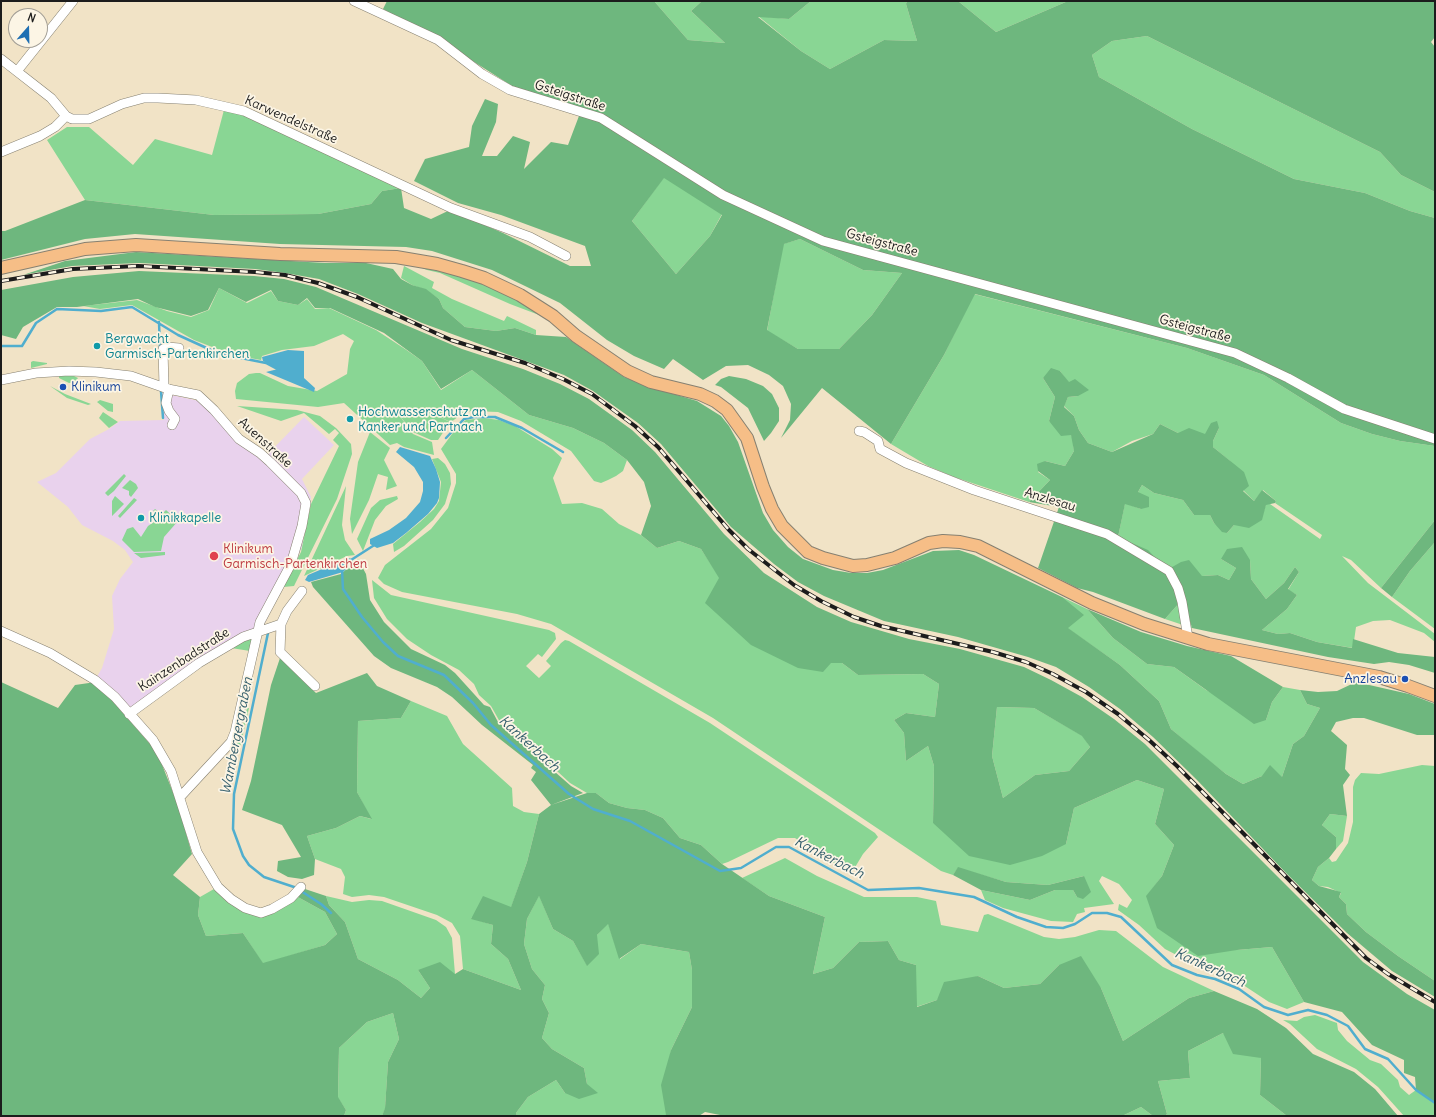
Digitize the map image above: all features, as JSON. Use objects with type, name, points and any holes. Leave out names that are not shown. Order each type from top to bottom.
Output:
[{"type":"main road","points":[[1,268],[85,249],[136,245],[280,254],[396,257],[438,264],[462,270],[484,278],[520,295],[553,316],[576,336],[627,371],[651,382],[700,394],[715,401],[727,410],[747,438],[763,487],[775,514],[782,526],[808,552],[836,563],[853,566],[867,565],[895,558],[929,543],[943,541],[960,542],[978,546],[1115,613],[1188,638],[1229,648],[1379,677],[1435,696]]},
{"type":"street","points":[[18,70],[73,1]]},
{"type":"street","name":"Gsteigstraße","points":[[354,1],[438,40],[482,74],[510,90],[601,118],[723,195],[823,241],[1235,353],[1288,378],[1344,409],[1435,439]]},
{"type":"street","points":[[1,58],[18,70],[51,98],[66,116],[55,127],[40,136],[1,152]]},
{"type":"street","name":"Karwendelstraße","points":[[66,116],[77,121],[89,119],[127,103],[144,98],[196,100],[244,111],[451,208],[530,238],[566,256]]},
{"type":"street","points":[[172,425],[175,419],[169,411],[166,403],[163,349],[167,347],[178,348]]},
{"type":"street","name":"Auenstraße","points":[[1,380],[36,373],[69,371],[131,376],[166,388],[198,395],[214,410],[239,439],[260,453],[270,462],[301,493],[306,503],[302,526],[291,564],[260,622],[260,631]]},
{"type":"street","name":"Anzlesau","points":[[859,431],[864,432],[878,441],[880,450],[906,463],[974,490],[1107,534],[1169,570],[1178,588],[1188,638]]},
{"type":"street","points":[[302,591],[278,625],[280,652],[315,686]]},
{"type":"street","name":"Kainzenbadstraße","points":[[128,714],[200,663],[243,637],[278,625]]},
{"type":"street","points":[[1,631],[50,653],[95,680],[115,697],[128,714],[152,740],[171,771],[181,796],[197,852],[218,887],[231,899],[245,908],[260,913],[272,909],[291,898],[300,889]]},
{"type":"street","points":[[181,796],[231,742],[235,732],[260,631]]},
{"type":"shaded area","name":"Klinikum Garmisch-Partenkirchen","points":[[162,393],[204,402],[264,458],[304,417],[334,445],[302,479],[311,497],[302,547],[265,623],[261,635],[243,637],[129,714],[95,680],[102,668],[114,629],[112,596],[120,579],[133,562],[125,550],[113,541],[82,525],[68,507],[37,482],[56,473],[90,439],[109,429],[120,421],[164,420]]},
{"type":"green space","points":[[387,1],[654,1],[688,40],[725,43],[691,11],[702,1],[811,1],[789,19],[758,17],[801,51],[830,69],[884,40],[917,41],[906,4],[907,1],[958,1],[996,32],[1068,1],[1435,1],[1435,37],[1431,42],[1435,47],[1435,192],[1401,175],[1380,152],[1147,36],[1112,41],[1092,55],[1099,77],[1192,129],[1294,179],[1365,193],[1410,211],[1435,218],[1435,446],[1400,441],[1372,434],[1341,423],[1264,375],[1187,348],[975,294],[944,355],[891,444],[822,388],[781,438],[790,420],[791,404],[783,386],[769,375],[748,365],[726,366],[703,380],[673,359],[664,369],[634,356],[607,340],[560,303],[492,270],[432,251],[406,247],[280,244],[135,234],[85,239],[1,260],[1,231],[5,231],[85,200],[214,215],[318,214],[371,204],[382,191],[401,188],[404,208],[431,219],[450,210],[503,233],[570,266],[591,266],[585,246],[501,215],[458,203],[414,181],[425,159],[469,147],[472,126],[485,99],[498,104],[496,122],[482,156],[497,156],[513,136],[530,142],[524,169],[551,142],[568,145],[582,108],[512,86],[438,39],[383,9]],"holes":[[[664,178],[722,215],[710,236],[676,274],[632,221]],[[800,239],[863,270],[902,273],[872,315],[839,349],[798,349],[767,330],[784,244]]]},
{"type":"green space","points":[[654,1],[702,1],[691,11],[725,43],[688,40]]},
{"type":"green space","points":[[811,1],[907,1],[906,4],[917,41],[884,40],[830,69],[801,51],[758,16],[789,19]]},
{"type":"green space","points":[[958,1],[1068,1],[996,32]]},
{"type":"green space","points":[[1147,36],[1380,152],[1401,175],[1435,192],[1435,218],[1410,211],[1365,193],[1294,179],[1192,129],[1099,77],[1092,55],[1112,41]]},
{"type":"green space","points":[[224,110],[243,115],[401,188],[382,191],[371,204],[318,214],[214,215],[85,200],[47,140],[67,127],[89,127],[133,165],[155,139],[212,155]]},
{"type":"green space","points":[[664,177],[722,214],[710,236],[676,274],[632,221]]},
{"type":"green space","points":[[800,239],[863,270],[902,273],[872,315],[839,349],[798,349],[767,331],[783,244]]},
{"type":"green space","points":[[136,252],[325,263],[366,263],[393,269],[401,279],[412,285],[426,289],[439,299],[443,308],[465,327],[496,331],[515,328],[536,335],[566,337],[624,377],[650,387],[697,401],[721,416],[729,426],[738,442],[763,513],[773,530],[788,547],[803,559],[833,570],[851,573],[867,573],[883,570],[933,551],[959,550],[974,555],[1062,597],[1084,615],[1068,628],[1120,665],[1159,701],[1171,729],[1226,774],[1243,784],[1262,776],[1270,765],[1282,777],[1293,744],[1304,736],[1320,708],[1307,704],[1300,690],[1318,692],[1337,691],[1356,682],[1409,694],[1435,704],[1435,735],[1417,735],[1364,718],[1353,718],[1336,722],[1331,731],[1347,745],[1345,769],[1350,775],[1343,785],[1347,816],[1330,814],[1322,825],[1336,837],[1336,849],[1329,858],[1318,867],[1312,880],[1319,886],[1341,892],[1339,897],[1346,904],[1347,914],[1366,932],[1435,981],[1435,997],[1392,971],[1347,933],[1286,873],[1196,779],[1153,737],[1120,709],[1089,687],[1056,667],[1028,657],[958,637],[884,621],[824,596],[798,582],[774,564],[731,527],[661,444],[638,423],[593,391],[564,375],[422,323],[358,294],[319,279],[255,269],[139,263],[72,266],[23,275],[65,261]]},
{"type":"green space","points":[[422,265],[490,285],[555,321],[510,304],[440,273],[422,268]]},
{"type":"green space","points":[[404,266],[434,282],[432,288],[452,299],[504,321],[507,316],[536,330],[536,335],[515,328],[496,331],[465,327],[443,308],[439,299],[426,290],[412,285],[401,278]]},
{"type":"green space","points":[[139,271],[254,276],[284,279],[316,287],[462,349],[523,369],[560,384],[589,399],[632,430],[655,452],[724,534],[764,573],[817,607],[851,622],[909,639],[960,649],[1024,667],[1082,697],[1114,719],[1145,744],[1363,962],[1407,994],[1435,1010],[1435,1103],[1416,1090],[1415,1077],[1404,1073],[1404,1060],[1372,1045],[1342,1012],[1304,1002],[1272,947],[1237,950],[1198,956],[1157,928],[1146,896],[1162,876],[1174,845],[1155,824],[1164,789],[1137,780],[1074,808],[1066,844],[1042,856],[1010,865],[969,856],[933,823],[934,766],[928,746],[906,761],[904,733],[894,720],[906,713],[935,717],[939,684],[923,674],[858,675],[842,663],[831,663],[823,672],[798,668],[751,645],[705,603],[719,578],[701,549],[679,541],[657,548],[641,535],[651,506],[644,482],[627,460],[604,443],[573,428],[529,415],[472,370],[441,389],[422,361],[384,333],[330,308],[315,308],[307,298],[298,305],[278,301],[271,290],[246,302],[219,288],[208,310],[191,316],[155,307],[138,299],[77,307],[57,307],[23,327],[16,339],[1,335],[1,290],[73,277]],"holes":[[[997,707],[1034,708],[1082,736],[1090,747],[1069,771],[1035,775],[1003,798],[992,756]]]},
{"type":"green space","points":[[219,288],[247,303],[271,291],[278,301],[298,305],[307,299],[315,309],[329,308],[376,330],[422,361],[441,390],[472,370],[529,415],[573,428],[604,443],[627,460],[623,471],[601,483],[594,481],[571,451],[521,421],[498,412],[471,411],[462,414],[451,422],[433,414],[450,422],[438,440],[431,440],[413,432],[399,415],[413,434],[432,442],[434,455],[404,447],[397,443],[390,445],[344,403],[318,407],[236,399],[235,391],[237,383],[249,374],[260,373],[288,386],[317,391],[347,374],[350,349],[354,341],[343,334],[314,346],[282,350],[262,356],[261,360],[233,355],[194,340],[132,305],[100,309],[83,306],[137,300],[167,311],[191,317],[209,310]]},
{"type":"green space","points":[[974,294],[1187,348],[1264,375],[1341,423],[1372,434],[1400,441],[1435,446],[1435,520],[1381,588],[1351,560],[1342,556],[1368,583],[1435,634],[1435,642],[1424,633],[1390,620],[1373,621],[1356,627],[1353,648],[1317,642],[1290,633],[1278,634],[1262,630],[1287,609],[1297,595],[1288,590],[1299,572],[1295,567],[1284,583],[1266,599],[1251,579],[1250,560],[1221,559],[1236,568],[1229,580],[1218,575],[1202,576],[1167,571],[1118,537],[1125,503],[1141,509],[1138,492],[1142,485],[1154,493],[1183,500],[1194,515],[1210,515],[1214,523],[1227,533],[1234,525],[1261,520],[1266,504],[1270,504],[1320,539],[1322,535],[1275,503],[1276,501],[1263,490],[1254,501],[1243,490],[1230,461],[1213,447],[1213,441],[1219,428],[1205,435],[1178,433],[1160,424],[1153,434],[1132,441],[1112,452],[1088,443],[1079,430],[1074,416],[1064,406],[1068,397],[1078,396],[1060,371],[1043,378],[1055,397],[1049,421],[1071,435],[1073,439],[1074,451],[1065,466],[1045,461],[1038,472],[1050,480],[1029,502],[954,477],[928,466],[891,444],[944,355]]},
{"type":"green space","points":[[33,361],[47,364],[31,368],[31,362]]},
{"type":"green space","points":[[1051,368],[1060,371],[1069,382],[1075,379],[1089,390],[1078,396],[1068,397],[1064,407],[1074,416],[1079,430],[1088,443],[1112,452],[1153,434],[1160,424],[1178,433],[1189,428],[1205,434],[1211,423],[1217,421],[1219,428],[1213,441],[1213,447],[1244,472],[1249,486],[1243,491],[1254,501],[1262,490],[1276,501],[1275,503],[1266,505],[1262,520],[1249,528],[1234,525],[1227,533],[1222,532],[1214,523],[1210,515],[1194,515],[1183,500],[1154,493],[1142,485],[1138,492],[1149,497],[1149,507],[1141,509],[1125,504],[1118,537],[1148,550],[1167,570],[1181,562],[1189,560],[1202,576],[1218,575],[1229,580],[1236,568],[1221,559],[1227,549],[1242,547],[1250,560],[1251,579],[1266,599],[1284,583],[1295,567],[1299,572],[1288,589],[1297,595],[1287,609],[1262,630],[1278,634],[1290,633],[1317,642],[1352,648],[1353,639],[1398,653],[1435,657],[1435,673],[1409,665],[1389,662],[1374,664],[1328,657],[1192,628],[1186,608],[1180,602],[1165,619],[1093,592],[1077,588],[1038,568],[1059,507],[1029,502],[1050,480],[1038,471],[1037,464],[1045,461],[1065,466],[1074,451],[1071,435],[1061,436],[1049,421],[1055,397],[1043,378]]},
{"type":"green space","points":[[59,375],[72,375],[78,378],[75,382],[69,383],[59,378]]},
{"type":"green space","points":[[729,376],[746,379],[763,386],[772,394],[779,408],[779,421],[764,441],[748,408],[721,387],[715,385],[721,379]]},
{"type":"green space","points":[[50,386],[65,394],[91,404],[88,405],[67,398]]},
{"type":"green space","points":[[100,400],[113,404],[113,412],[108,411],[97,402]]},
{"type":"green space","points":[[237,406],[297,410],[320,416],[336,428],[351,444],[352,454],[337,499],[294,586],[283,587],[301,552],[311,504],[339,446],[333,440],[339,433],[335,429],[329,434],[304,413],[281,421]]},
{"type":"green space","points":[[103,412],[118,422],[109,428],[99,418]]},
{"type":"green space","points":[[484,418],[499,420],[515,426],[552,449],[562,458],[553,478],[562,504],[582,503],[602,509],[619,524],[641,535],[657,548],[679,541],[701,549],[720,578],[831,663],[842,663],[858,675],[923,674],[939,684],[935,717],[906,713],[894,720],[904,733],[906,761],[928,746],[934,766],[933,823],[1066,844],[1074,808],[1137,780],[1164,789],[1155,824],[1174,845],[1162,876],[1147,896],[1237,950],[1272,947],[1304,1002],[1287,1009],[1269,1002],[1225,973],[1192,963],[1165,949],[1139,925],[1118,910],[1119,904],[1127,908],[1132,900],[1119,884],[1102,876],[1099,881],[1114,904],[1084,908],[1085,912],[1077,914],[1073,922],[1051,921],[1003,908],[985,900],[981,890],[1030,900],[1055,890],[1073,890],[1077,897],[1084,876],[1048,885],[1006,882],[958,868],[953,875],[941,871],[713,718],[551,624],[517,614],[402,592],[384,584],[378,578],[385,565],[431,529],[448,508],[456,483],[456,474],[441,449],[458,426],[466,420]]},
{"type":"green space","points":[[370,432],[390,448],[384,460],[397,486],[386,490],[388,477],[378,474],[369,500],[352,534],[350,519],[358,462]]},
{"type":"green space","points":[[438,458],[445,464],[450,473],[451,484],[445,504],[433,520],[404,546],[394,552],[393,544],[434,509],[439,501],[441,482],[432,459]]},
{"type":"green space","points":[[124,474],[126,476],[108,496],[105,493]]},
{"type":"green space","points":[[130,480],[136,484],[138,488],[131,497],[129,495],[129,491],[122,488]]},
{"type":"green space","points":[[346,486],[342,525],[345,540],[355,555],[347,556],[304,576]]},
{"type":"green space","points":[[115,496],[124,504],[112,516],[112,501]]},
{"type":"green space","points":[[397,496],[398,499],[386,506],[375,520],[363,551],[357,539],[371,508],[380,500]]},
{"type":"green space","points":[[134,498],[137,500],[120,518],[118,516]]},
{"type":"green space","points":[[155,509],[162,514],[166,510],[178,521],[164,537],[161,551],[134,552],[122,540],[127,529],[133,527],[141,537],[148,526],[160,518],[153,511]]},
{"type":"green space","points":[[1435,520],[1435,542],[1410,571],[1392,597],[1381,588]]},
{"type":"green space","points":[[1435,542],[1435,629],[1392,597],[1410,571]]},
{"type":"green space","points":[[165,552],[165,555],[141,558],[134,553]]},
{"type":"green space","points":[[358,559],[366,574],[370,600],[384,622],[411,649],[445,665],[455,673],[484,705],[490,707],[498,722],[571,786],[583,793],[551,805],[531,780],[536,772],[531,768],[533,765],[482,725],[452,697],[437,687],[391,668],[374,656],[313,587],[311,582],[341,574]]},
{"type":"green space","points":[[372,580],[391,595],[549,630],[555,633],[556,639],[542,657],[538,654],[526,666],[539,678],[551,666],[546,661],[561,643],[565,640],[569,641],[710,723],[875,833],[878,837],[863,854],[851,874],[795,838],[778,838],[722,864],[701,845],[680,838],[663,818],[645,810],[627,808],[609,803],[596,793],[587,793],[570,783],[518,735],[500,722],[491,706],[479,695],[474,684],[459,670],[431,655],[407,639],[387,619],[374,598]]},
{"type":"green space","points":[[1062,597],[1087,609],[1113,638],[1147,664],[1174,667],[1206,690],[1266,720],[1272,702],[1283,687],[1300,690],[1307,704],[1320,708],[1304,736],[1293,744],[1282,777],[1262,776],[1243,784],[1226,774],[1203,756],[1171,729],[1159,701],[1120,665],[1067,628]]},
{"type":"green space","points":[[1180,602],[1186,608],[1192,628],[1165,619]]},
{"type":"green space","points":[[1087,609],[1141,632],[1187,646],[1231,656],[1283,687],[1272,702],[1266,720],[1254,724],[1174,667],[1147,664],[1113,638]]},
{"type":"green space","points":[[244,638],[253,639],[250,651],[231,648]]},
{"type":"green space","points":[[280,658],[316,693],[367,673],[377,686],[411,701],[401,718],[358,721],[357,792],[372,819],[360,816],[336,828],[307,836],[315,859],[314,875],[302,879],[288,877],[277,871],[278,861],[301,857],[282,825],[242,810],[251,781],[271,685]]},
{"type":"green space","points":[[1,682],[58,708],[75,685],[96,682],[157,752],[178,805],[192,854],[173,875],[200,897],[198,915],[206,936],[243,933],[263,963],[325,945],[337,934],[325,912],[296,896],[302,888],[326,896],[329,905],[345,922],[358,959],[398,980],[421,998],[430,988],[418,970],[440,962],[455,974],[463,969],[521,990],[508,959],[491,944],[493,925],[471,919],[483,896],[511,907],[527,862],[539,814],[551,805],[587,793],[596,793],[609,803],[627,808],[645,810],[663,818],[680,838],[701,845],[722,864],[769,896],[825,917],[813,974],[833,968],[859,942],[888,941],[899,960],[916,965],[917,1007],[937,1000],[944,982],[978,976],[1004,988],[1040,984],[1059,965],[1081,956],[1101,988],[1123,1041],[1189,998],[1214,991],[1257,1009],[1286,1028],[1313,1054],[1354,1072],[1375,1089],[1398,1116],[1287,1116],[1260,1095],[1261,1058],[1233,1054],[1223,1033],[1188,1051],[1190,1078],[1158,1081],[1167,1114],[1165,1116],[1153,1116],[1141,1107],[1122,1116],[725,1116],[705,1112],[699,1116],[666,1115],[661,1085],[671,1050],[692,1007],[692,970],[689,952],[641,944],[619,959],[608,924],[597,935],[599,954],[587,966],[573,941],[553,929],[539,896],[527,919],[524,944],[532,969],[545,985],[542,999],[549,1013],[542,1038],[552,1049],[584,1068],[587,1084],[598,1093],[579,1099],[565,1093],[556,1080],[528,1097],[516,1113],[517,1116],[382,1116],[385,1108],[388,1062],[399,1039],[393,1013],[367,1022],[339,1048],[338,1097],[346,1110],[344,1116],[1,1116]]},
{"type":"green space","points":[[411,701],[447,716],[463,744],[512,788],[513,806],[524,812],[539,814],[527,862],[511,908],[471,918],[493,925],[491,944],[508,959],[521,990],[463,969],[460,936],[452,923],[437,915],[384,897],[369,895],[352,897],[343,894],[345,877],[341,869],[315,859],[307,836],[336,828],[360,816],[371,819],[357,792],[358,721],[401,718]]},
{"type":"green space","points":[[997,707],[1034,708],[1083,736],[1090,747],[1069,771],[1035,775],[1003,798],[992,756]]},
{"type":"green space","points":[[247,708],[249,708],[240,747],[236,746],[241,734]]},
{"type":"green space","points":[[1422,765],[1435,766],[1435,981],[1366,932],[1347,914],[1346,904],[1339,897],[1341,893],[1328,887],[1319,886],[1312,880],[1318,867],[1329,858],[1332,862],[1336,861],[1348,843],[1353,822],[1353,787],[1355,780],[1361,773],[1379,774]]},
{"type":"green space","points":[[1330,814],[1347,816],[1343,841],[1336,849],[1336,837],[1322,825]]},
{"type":"green space","points":[[785,858],[817,876],[864,897],[917,897],[936,901],[941,925],[978,932],[984,915],[988,914],[1044,937],[1059,939],[1075,937],[1099,930],[1116,931],[1163,967],[1214,991],[1189,998],[1123,1041],[1101,988],[1059,965],[1040,984],[1004,988],[978,976],[937,1000],[916,1007],[916,965],[899,960],[888,941],[859,942],[833,968],[813,974],[825,917],[769,896],[742,878]]},
{"type":"green space","points":[[958,867],[1006,882],[1048,885],[1084,876],[1091,892],[1083,899],[1077,897],[1073,890],[1055,890],[1030,900],[981,890],[953,875]]},
{"type":"green space","points":[[214,889],[260,915],[296,896],[325,912],[337,934],[325,945],[263,964],[243,933],[206,936],[198,915],[200,897]]},
{"type":"green space","points":[[539,895],[553,929],[573,941],[587,965],[597,935],[608,923],[620,959],[641,944],[689,952],[692,970],[692,1007],[671,1050],[666,1115],[670,1116],[517,1116],[516,1113],[528,1097],[556,1080],[565,1093],[587,1084],[584,1068],[552,1049],[542,1038],[549,1013],[542,999],[545,985],[532,969],[524,944],[527,919]]},
{"type":"green space","points":[[326,896],[352,902],[369,900],[382,901],[436,920],[446,927],[452,938],[455,974],[418,970],[430,988],[421,998],[398,980],[358,959],[345,922],[329,905]]},
{"type":"green space","points":[[393,1013],[399,1039],[388,1062],[385,1109],[382,1116],[344,1116],[346,1110],[338,1098],[339,1048],[367,1022]]},
{"type":"green space","points":[[1315,1015],[1337,1023],[1338,1030],[1347,1041],[1370,1060],[1381,1064],[1398,1080],[1400,1087],[1409,1095],[1416,1090],[1435,1103],[1435,1116],[1404,1116],[1378,1087],[1356,1069],[1317,1049],[1290,1024],[1283,1020],[1297,1021],[1304,1017]]},
{"type":"green space","points":[[1223,1033],[1261,1058],[1260,1095],[1287,1116],[1165,1116],[1167,1114],[1158,1081],[1190,1078],[1188,1051]]},
{"type":"green space","points":[[1141,1107],[1153,1116],[1122,1116]]},
{"type":"water","points":[[288,350],[304,351],[304,378],[315,388],[314,392],[266,372],[278,369],[263,361],[262,357]]},
{"type":"water","points":[[400,447],[430,456],[440,482],[439,498],[428,514],[406,533],[393,543],[377,548],[370,544],[370,539],[389,530],[406,518],[420,502],[423,491],[423,482],[414,467],[396,452]]},
{"type":"water","points":[[348,558],[352,559],[353,563],[343,572],[309,582],[305,580],[308,575]]},
{"type":"waterway","name":"Kankerbach","points":[[1,346],[22,346],[36,323],[57,309],[101,311],[132,307],[178,335],[211,350],[231,356],[266,363],[279,370]]},
{"type":"waterway","points":[[159,322],[160,349]]},
{"type":"waterway","points":[[161,391],[163,418]]},
{"type":"waterway","points":[[446,438],[464,419],[474,417],[495,417],[522,428],[563,452]]},
{"type":"waterway","name":"Kankerbach","points":[[351,560],[376,544]]},
{"type":"waterway","name":"Kankerbach","points":[[342,570],[343,589],[362,617],[383,642],[398,656],[444,675],[473,703],[491,725],[569,794],[593,809],[630,821],[720,871],[741,868],[776,847],[789,847],[868,890],[919,888],[974,897],[1017,917],[1046,927],[1063,928],[1075,924],[1092,913],[1107,913],[1121,917],[1172,965],[1197,975],[1215,979],[1239,989],[1264,1007],[1288,1015],[1308,1010],[1327,1015],[1348,1026],[1365,1049],[1388,1059],[1416,1090],[1435,1103]]},
{"type":"waterway","name":"Wambergergraben","points":[[268,633],[234,794],[233,829],[243,856],[249,865],[264,877],[297,888]]},
{"type":"waterway","name":"Wambergergraben","points":[[301,891],[321,904],[331,913]]},
{"type":"railway","points":[[1,281],[73,269],[138,266],[285,275],[318,283],[357,297],[451,340],[525,363],[563,379],[592,394],[635,426],[658,447],[729,530],[748,549],[794,585],[821,601],[854,617],[881,626],[993,652],[1026,662],[1053,674],[1086,692],[1118,714],[1177,766],[1366,958],[1388,974],[1435,1002]]},
{"type":"place","name":"Bergwacht Garmisch-Partenkirchen","points":[[97,346]]},
{"type":"place","name":"Klinikum","points":[[63,387]]},
{"type":"place","name":"Hochwasserschutz an Kanker und Partnach","points":[[350,419]]},
{"type":"place","name":"Klinikkapelle","points":[[141,518]]},
{"type":"place","name":"Klinikum Garmisch-Partenkirchen","points":[[214,556]]},
{"type":"place","name":"Anzlesau","points":[[1405,679]]}]
